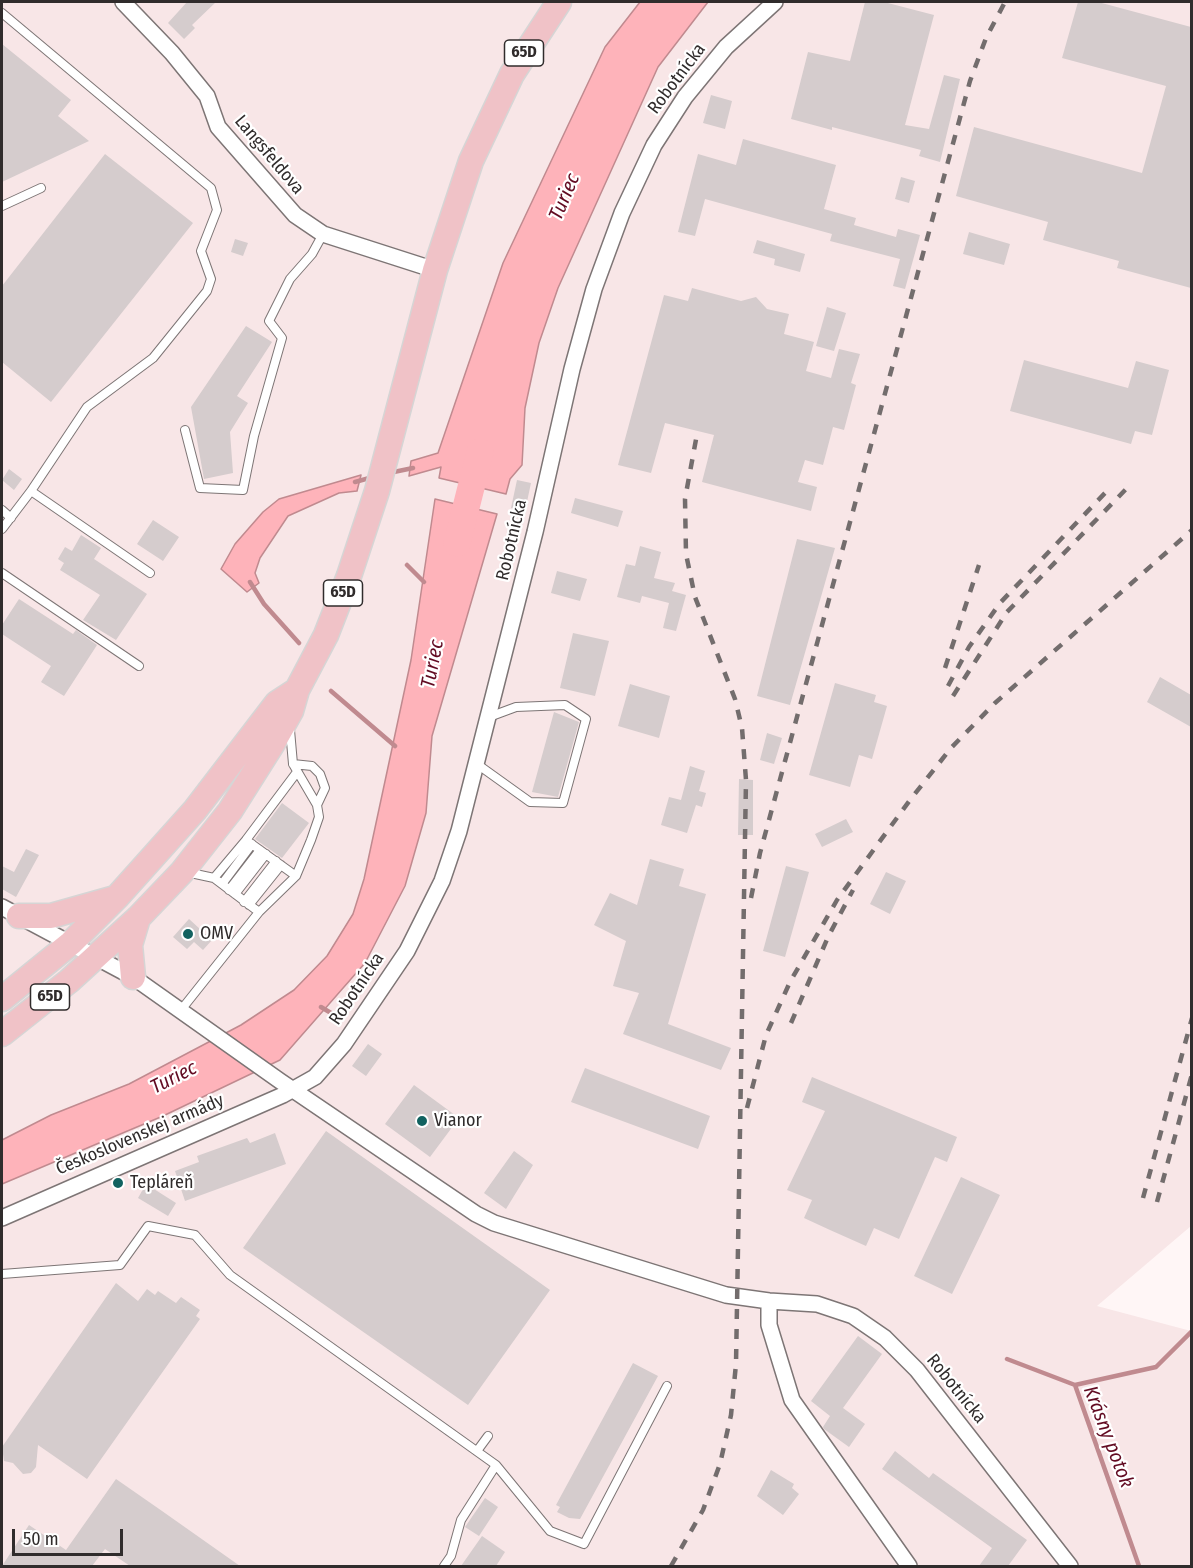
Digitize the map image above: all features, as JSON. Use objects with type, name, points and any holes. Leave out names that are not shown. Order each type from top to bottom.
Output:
[{"type":"main road","name":"65D","points":[[2,1034],[53,995],[138,918],[182,872],[230,811],[294,700],[340,603],[377,491],[435,270],[458,197],[483,133],[512,74],[559,2]]},
{"type":"main road","name":"65D","points":[[2,999],[71,943],[117,897],[195,810],[277,703],[294,700]]},
{"type":"main road","points":[[10,911],[51,916],[117,897]]},
{"type":"main road","points":[[133,976],[130,945],[138,918]]},
{"type":"street","name":"Langsfeldova","points":[[123,2],[172,53],[207,96],[218,127],[295,215],[323,234],[435,270]]},
{"type":"street","name":"Robotnícka","points":[[287,1085],[315,1077],[344,1044],[419,929],[442,881],[459,831],[489,717],[535,532],[572,369],[594,289],[622,213],[654,145],[685,97],[726,47],[775,2]]},
{"type":"street","name":"Robotnícka","points":[[10,911],[133,976],[287,1085],[476,1214],[494,1223],[726,1295],[817,1304],[853,1316],[885,1338],[917,1370],[1070,1566]]},
{"type":"street","name":"Československej armády","points":[[2,1218],[287,1085]]},
{"type":"street","points":[[769,1301],[769,1325],[792,1400],[909,1566]]},
{"type":"lane","points":[[2,13],[211,188],[217,210],[202,245],[202,256],[211,279],[207,291],[153,358],[87,407],[2,530]]},
{"type":"lane","points":[[2,206],[41,188]]},
{"type":"lane","points":[[185,430],[200,488],[243,490],[254,436],[282,338],[269,321],[290,279],[312,254],[323,234]]},
{"type":"lane","points":[[31,491],[150,573]]},
{"type":"lane","points":[[2,510],[10,518]]},
{"type":"lane","points":[[2,573],[139,666]]},
{"type":"lane","points":[[181,1010],[259,912],[296,876],[319,817],[317,805],[295,768],[290,738],[294,700]]},
{"type":"lane","points":[[477,764],[530,802],[563,803],[586,719],[565,705],[516,707],[489,717]]},
{"type":"lane","points":[[295,768],[312,766],[320,774],[325,788],[317,805]]},
{"type":"lane","points":[[222,884],[295,768]]},
{"type":"lane","points":[[249,842],[296,876]]},
{"type":"lane","points":[[214,878],[249,842]]},
{"type":"lane","points":[[232,892],[263,852]]},
{"type":"lane","points":[[247,903],[279,863]]},
{"type":"lane","points":[[182,872],[214,878],[259,912]]},
{"type":"lane","points":[[2,1274],[120,1265],[148,1226],[195,1234],[230,1275],[496,1465],[550,1531],[584,1544],[667,1386]]},
{"type":"lane","points":[[477,1451],[488,1436]]},
{"type":"lane","points":[[444,1566],[451,1556],[461,1520],[496,1465]]},
{"type":"shaded area","points":[[2,2],[1191,2],[1191,1226],[1097,1306],[1191,1331],[1191,1566],[2,1566]]},
{"type":"water","points":[[640,2],[708,2],[658,67],[558,288],[539,343],[525,408],[522,465],[510,479],[506,494],[439,478],[441,467],[409,476],[411,461],[438,453],[503,263],[605,47]]},
{"type":"water","points":[[361,475],[357,491],[339,493],[288,516],[260,558],[255,573],[259,583],[247,592],[221,569],[235,544],[263,512],[279,499]]},
{"type":"water","points":[[435,499],[497,514],[432,736],[426,813],[405,886],[365,963],[280,1060],[163,1116],[2,1184],[2,1140],[51,1115],[129,1084],[241,1025],[294,990],[327,956],[353,914],[364,879],[411,660]]},
{"type":"building","points":[[187,2],[216,2],[192,25],[195,28],[184,39],[168,23]]},
{"type":"building","points":[[865,2],[884,2],[934,15],[905,125],[929,129],[944,75],[960,79],[940,162],[919,156],[921,150],[791,119],[808,52],[850,61]]},
{"type":"building","points":[[1078,2],[1098,2],[1191,27],[1191,288],[1117,268],[1119,261],[1043,240],[1048,222],[956,196],[974,127],[1142,173],[1166,86],[1062,58]]},
{"type":"building","points":[[2,44],[71,100],[58,116],[89,141],[2,182]]},
{"type":"building","points":[[711,95],[732,101],[725,129],[703,123]]},
{"type":"building","points":[[743,139],[836,165],[824,209],[856,218],[854,225],[896,237],[898,229],[920,235],[905,289],[893,286],[900,259],[830,241],[832,234],[705,199],[695,236],[678,232],[698,154],[736,165]]},
{"type":"building","points":[[105,154],[193,223],[51,402],[2,362],[2,286]]},
{"type":"building","points":[[901,177],[915,181],[909,203],[895,199]]},
{"type":"building","points":[[969,232],[1010,244],[1004,265],[963,254]]},
{"type":"building","points":[[235,239],[248,243],[243,256],[231,252]]},
{"type":"building","points":[[757,240],[805,254],[800,272],[774,265],[775,259],[753,253]]},
{"type":"building","points":[[692,288],[741,301],[756,297],[767,309],[789,314],[784,334],[814,342],[806,371],[831,378],[839,349],[860,354],[851,383],[856,385],[844,430],[833,427],[823,465],[805,460],[798,482],[817,487],[811,511],[702,482],[714,435],[665,423],[651,473],[618,465],[664,295],[688,301]]},
{"type":"building","points":[[827,307],[846,313],[834,351],[816,346]]},
{"type":"building","points":[[246,326],[272,342],[237,396],[248,403],[230,432],[233,473],[204,479],[191,407]]},
{"type":"building","points":[[1024,360],[1128,388],[1136,361],[1169,370],[1152,435],[1135,431],[1131,444],[1010,411]]},
{"type":"building","points":[[9,469],[22,479],[14,490],[2,480]]},
{"type":"building","points":[[517,480],[531,483],[525,511],[511,508]]},
{"type":"building","points":[[575,498],[623,511],[618,527],[571,513]]},
{"type":"building","points":[[153,520],[179,537],[163,561],[137,544]]},
{"type":"building","points":[[81,535],[101,548],[94,559],[147,594],[116,640],[83,620],[100,595],[60,570],[64,563],[58,559],[65,547],[72,551]]},
{"type":"building","points":[[797,539],[835,548],[790,705],[757,696]]},
{"type":"building","points":[[640,546],[661,552],[654,578],[675,583],[672,591],[686,595],[676,631],[663,628],[669,603],[642,596],[640,603],[617,597],[626,564],[635,566]]},
{"type":"building","points":[[557,571],[587,579],[580,601],[551,593]]},
{"type":"building","points":[[19,599],[73,634],[76,630],[97,645],[64,696],[41,682],[51,666],[2,634],[2,625]]},
{"type":"building","points":[[573,633],[609,641],[595,696],[560,688]]},
{"type":"building","points":[[1160,677],[1191,695],[1191,727],[1147,702]]},
{"type":"building","points":[[835,683],[876,695],[874,702],[887,706],[872,759],[859,755],[850,787],[809,775]]},
{"type":"building","points":[[630,684],[670,696],[659,738],[618,726]]},
{"type":"building","points":[[554,712],[579,722],[558,797],[532,792]]},
{"type":"building","points":[[767,733],[782,738],[774,764],[760,760]]},
{"type":"building","points":[[690,766],[705,771],[699,791],[706,793],[702,807],[696,805],[687,833],[661,825],[669,797],[681,800]]},
{"type":"building","points":[[739,779],[753,780],[753,835],[738,835]]},
{"type":"building","points":[[282,803],[309,823],[282,858],[255,839]]},
{"type":"building","points":[[846,819],[853,832],[822,847],[815,834]]},
{"type":"building","points":[[26,849],[39,855],[16,897],[2,889],[2,866],[14,872]]},
{"type":"building","points":[[650,859],[684,869],[679,886],[706,894],[668,1024],[731,1048],[721,1070],[623,1034],[639,993],[613,986],[626,941],[594,925],[610,893],[637,905]]},
{"type":"building","points":[[786,866],[809,872],[785,957],[763,951]]},
{"type":"building","points":[[886,872],[906,881],[890,914],[870,904]]},
{"type":"building","name":"OMV","points":[[189,919],[212,940],[203,950],[194,942],[187,949],[173,937]]},
{"type":"building","points":[[368,1044],[382,1054],[366,1076],[352,1066]]},
{"type":"building","points":[[585,1068],[710,1116],[698,1149],[571,1102]]},
{"type":"building","points":[[812,1077],[957,1137],[947,1162],[935,1157],[899,1239],[874,1228],[866,1246],[804,1218],[812,1200],[787,1190],[825,1111],[802,1102]]},
{"type":"building","name":"Vianor","points":[[414,1085],[459,1118],[430,1157],[385,1124]]},
{"type":"building","points":[[326,1131],[550,1290],[468,1405],[243,1248]]},
{"type":"building","points":[[275,1133],[286,1164],[185,1201],[175,1171],[199,1162],[197,1156],[247,1138],[250,1143]]},
{"type":"building","points":[[514,1151],[533,1165],[506,1209],[484,1193]]},
{"type":"building","points":[[961,1177],[1000,1195],[952,1294],[914,1276]]},
{"type":"building","points":[[146,1184],[176,1203],[168,1216],[138,1198]]},
{"type":"building","points":[[116,1283],[138,1301],[147,1289],[155,1295],[158,1291],[176,1303],[181,1297],[200,1310],[196,1316],[200,1319],[87,1479],[38,1445],[36,1467],[31,1473],[23,1474],[13,1463],[4,1461],[2,1447]]},
{"type":"building","points":[[858,1336],[882,1354],[843,1408],[865,1424],[849,1447],[824,1429],[830,1416],[811,1401]]},
{"type":"building","points":[[633,1363],[658,1376],[580,1519],[569,1518],[557,1512],[560,1507],[556,1505]]},
{"type":"building","points":[[895,1451],[929,1478],[933,1473],[1027,1540],[1008,1566],[979,1566],[992,1548],[882,1469]]},
{"type":"building","points":[[771,1470],[794,1484],[792,1488],[799,1494],[783,1515],[757,1496]]},
{"type":"building","points":[[116,1479],[240,1566],[130,1566],[105,1549],[92,1566],[2,1566],[29,1525],[66,1550]]},
{"type":"building","points":[[485,1498],[498,1507],[479,1536],[465,1527]]},
{"type":"building","points":[[482,1536],[505,1552],[496,1566],[461,1566]]},
{"type":"waterway","name":"Turiec","points":[[457,543],[480,452]]},
{"type":"waterway","points":[[389,473],[413,468]]},
{"type":"waterway","points":[[355,482],[373,477]]},
{"type":"waterway","points":[[407,565],[424,582]]},
{"type":"waterway","points":[[250,582],[264,604],[299,643]]},
{"type":"waterway","points":[[331,691],[395,746]]},
{"type":"waterway","name":"Krásny potok","points":[[321,1007],[336,1016]]},
{"type":"waterway","points":[[1075,1385],[1156,1367],[1192,1331]]},
{"type":"waterway","name":"Krásny potok","points":[[1007,1359],[1075,1385],[1139,1566]]},
{"type":"railway","points":[[751,898],[760,853],[970,81],[986,38],[1005,2]]},
{"type":"railway","points":[[671,1566],[703,1510],[720,1464],[731,1415],[736,1364],[746,780],[742,728],[735,699],[695,597],[686,554],[685,499],[697,434]]},
{"type":"railway","points":[[953,696],[1007,612],[1129,486]]},
{"type":"railway","points":[[948,686],[969,647],[1000,603],[1105,493]]},
{"type":"railway","points":[[747,1108],[766,1035],[790,982],[837,900],[910,800],[951,748],[995,703],[1192,530]]},
{"type":"railway","points":[[945,668],[979,565]]},
{"type":"railway","points":[[791,1023],[828,937],[853,890]]},
{"type":"railway","points":[[1143,1198],[1192,1018]]},
{"type":"railway","points":[[1157,1202],[1192,1074]]},
{"type":"place","name":"OMV","points":[[188,934]]},
{"type":"place","name":"Vianor","points":[[422,1121]]},
{"type":"place","name":"Tepláreň","points":[[118,1183]]}]
